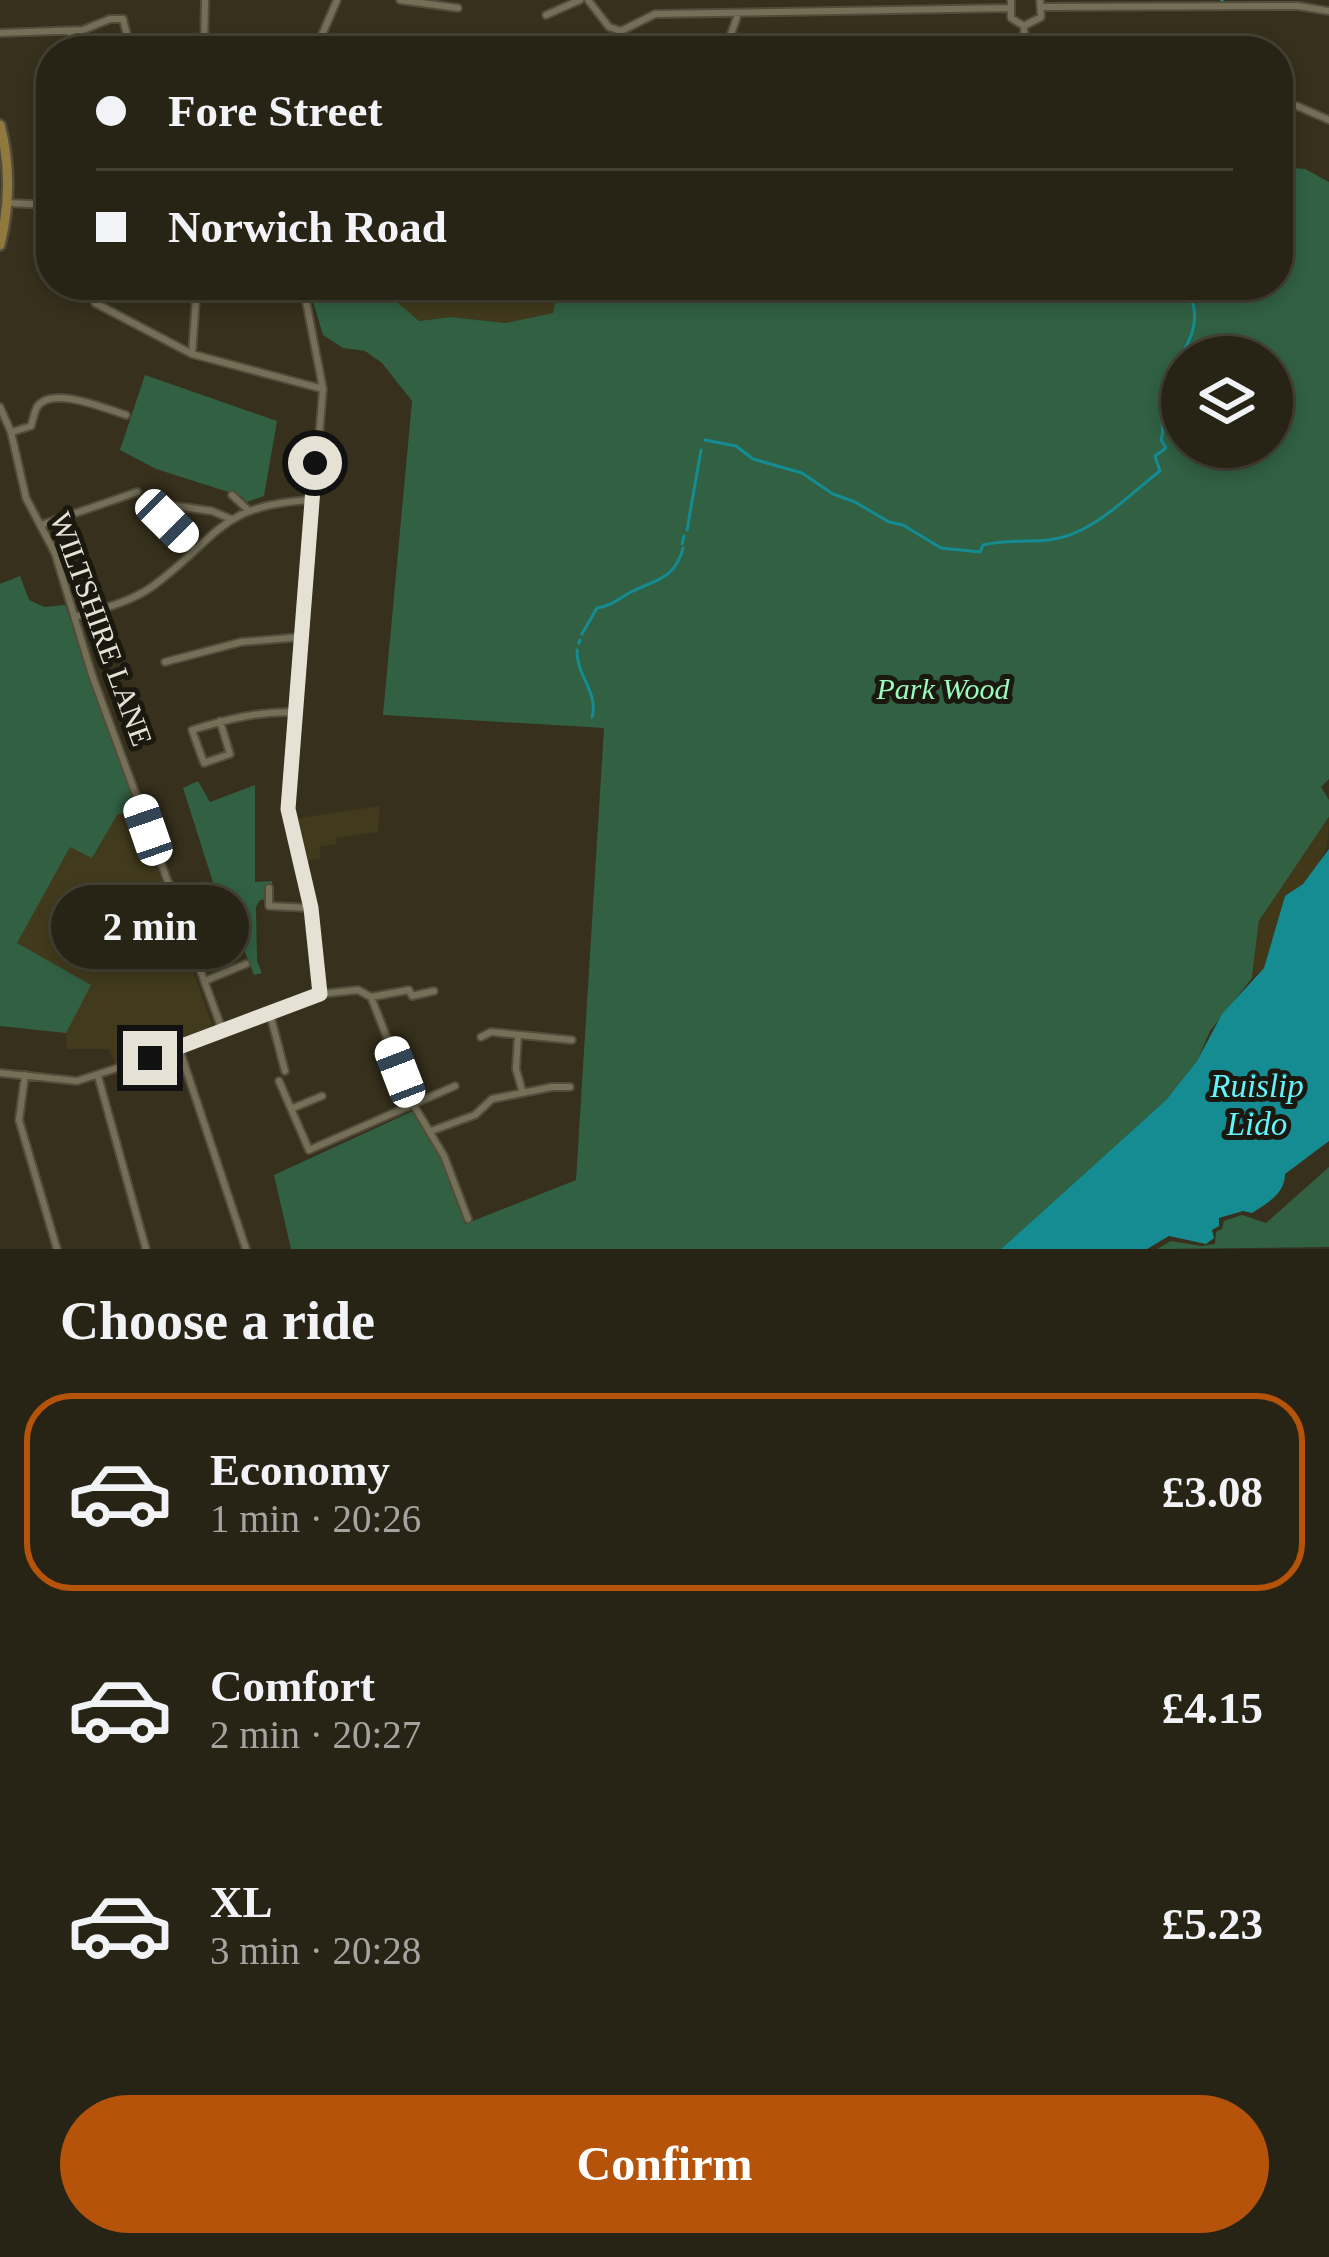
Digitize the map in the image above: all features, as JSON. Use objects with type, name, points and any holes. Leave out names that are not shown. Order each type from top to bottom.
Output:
[{"type":"main road","points":[[0,125],[9,203],[0,245]]},
{"type":"street","points":[[204,36],[205,0]]},
{"type":"street","points":[[323,36],[337,0]]},
{"type":"street","points":[[400,0],[458,8]]},
{"type":"street","points":[[546,15],[584,0],[609,27],[621,32]]},
{"type":"street","points":[[619,36],[655,14],[1010,4],[1015,22],[1024,26],[1038,21],[1042,4],[1298,6],[1329,11]]},
{"type":"street","points":[[730,36],[738,14]]},
{"type":"street","points":[[0,33],[70,31],[123,19],[127,36]]},
{"type":"street","points":[[1024,26],[1024,36]]},
{"type":"street","points":[[70,31],[70,36]]},
{"type":"street","points":[[1293,106],[1329,120]]},
{"type":"street","points":[[9,203],[36,205]]},
{"type":"street","points":[[94,300],[192,354],[323,389]]},
{"type":"street","points":[[192,354],[196,300]]},
{"type":"street","points":[[306,300],[323,389],[288,809],[311,908],[320,994]]},
{"type":"street","points":[[11,432],[31,426],[35,409],[60,397],[125,415]]},
{"type":"street","name":"WILTSHIRE LANE","points":[[0,406],[26,498],[55,553],[92,675],[224,1032]]},
{"type":"street","points":[[40,525],[136,492]]},
{"type":"street","points":[[232,495],[248,510]]},
{"type":"street","points":[[75,617],[151,588],[194,548],[248,510],[311,500]]},
{"type":"street","points":[[194,548],[165,518],[169,505],[212,511],[231,519]]},
{"type":"street","points":[[165,662],[227,644],[301,637]]},
{"type":"street","points":[[220,721],[230,754],[204,764],[193,730],[220,721],[243,715],[297,712]]},
{"type":"street","points":[[268,888],[269,906],[311,908]]},
{"type":"street","points":[[206,980],[246,964]]},
{"type":"street","points":[[0,1073],[77,1082],[320,994],[358,990],[371,997],[410,990],[412,996],[434,991]]},
{"type":"street","points":[[371,997],[413,1103],[431,1131],[468,1219]]},
{"type":"street","points":[[269,1014],[285,1071]]},
{"type":"street","points":[[481,1037],[491,1032],[572,1040]]},
{"type":"street","points":[[518,1035],[516,1069],[522,1092]]},
{"type":"street","points":[[179,1048],[245,1249]]},
{"type":"street","points":[[25,1075],[19,1120],[56,1249]]},
{"type":"street","points":[[98,1076],[146,1249]]},
{"type":"street","points":[[279,1081],[309,1150],[455,1086]]},
{"type":"street","points":[[431,1131],[476,1115],[492,1099],[570,1087]]},
{"type":"street","points":[[293,1108],[322,1096]]},
{"type":"shaded area","points":[[394,300],[556,300],[554,313],[506,323],[451,317],[419,321]]},
{"type":"shaded area","points":[[20,576],[29,600],[44,607],[65,605],[214,1030],[115,1065],[109,1049],[67,1049],[66,1033],[0,1026],[0,584]]},
{"type":"shaded area","points":[[380,806],[378,832],[336,838],[336,844],[319,847],[321,858],[306,861],[292,819]]},
{"type":"green space","name":"Park Wood","points":[[1293,168],[1329,182],[1329,779],[1321,787],[1329,800],[1329,817],[1259,921],[1252,978],[1210,1031],[1197,1061],[1166,1100],[1001,1249],[291,1249],[274,1175],[415,1110],[433,1134],[465,1224],[576,1180],[604,728],[383,715],[412,401],[382,363],[323,335],[312,300],[394,300],[419,321],[451,317],[506,323],[553,313],[556,300],[1293,300]]},
{"type":"green space","points":[[145,375],[277,421],[264,496],[247,502],[156,469],[120,450]]},
{"type":"green space","points":[[20,576],[29,600],[44,607],[65,605],[136,809],[117,815],[92,858],[70,847],[17,943],[91,985],[66,1033],[0,1026],[0,584]]},
{"type":"green space","points":[[198,781],[210,802],[255,785],[255,882],[272,881],[273,899],[260,900],[256,907],[257,961],[262,973],[254,975],[238,934],[250,928],[242,903],[230,890],[217,895],[183,788]]},
{"type":"green space","points":[[1329,1167],[1329,1247],[1157,1249],[1171,1241],[1215,1244],[1224,1221],[1242,1215],[1266,1223]]},
{"type":"sand","points":[[1329,817],[1320,863],[1307,881],[1285,896],[1264,968],[1252,978],[1259,921]]},
{"type":"water","name":"Ruislip Lido","points":[[1329,849],[1329,1141],[1285,1174],[1279,1192],[1263,1206],[1252,1213],[1219,1218],[1219,1226],[1212,1230],[1214,1238],[1206,1244],[1169,1236],[1147,1249],[1001,1249],[1166,1100],[1197,1061],[1222,1014],[1264,968],[1285,896],[1303,884]]},
{"type":"waterway","points":[[705,440],[736,446],[753,459],[802,473],[833,494],[941,548],[980,552],[991,543],[1065,537],[1109,513],[1160,471],[1155,456],[1166,448],[1161,440],[1162,398],[1192,333],[1191,300]]},
{"type":"waterway","points":[[687,530],[701,450]]},
{"type":"waterway","points":[[682,544],[684,536]]},
{"type":"waterway","points":[[582,634],[597,608],[664,576],[676,565],[683,548]]},
{"type":"waterway","points":[[577,650],[592,700],[592,717]]},
{"type":"route","points":[[150,1058],[320,994],[311,908],[288,809],[315,463]]}]
